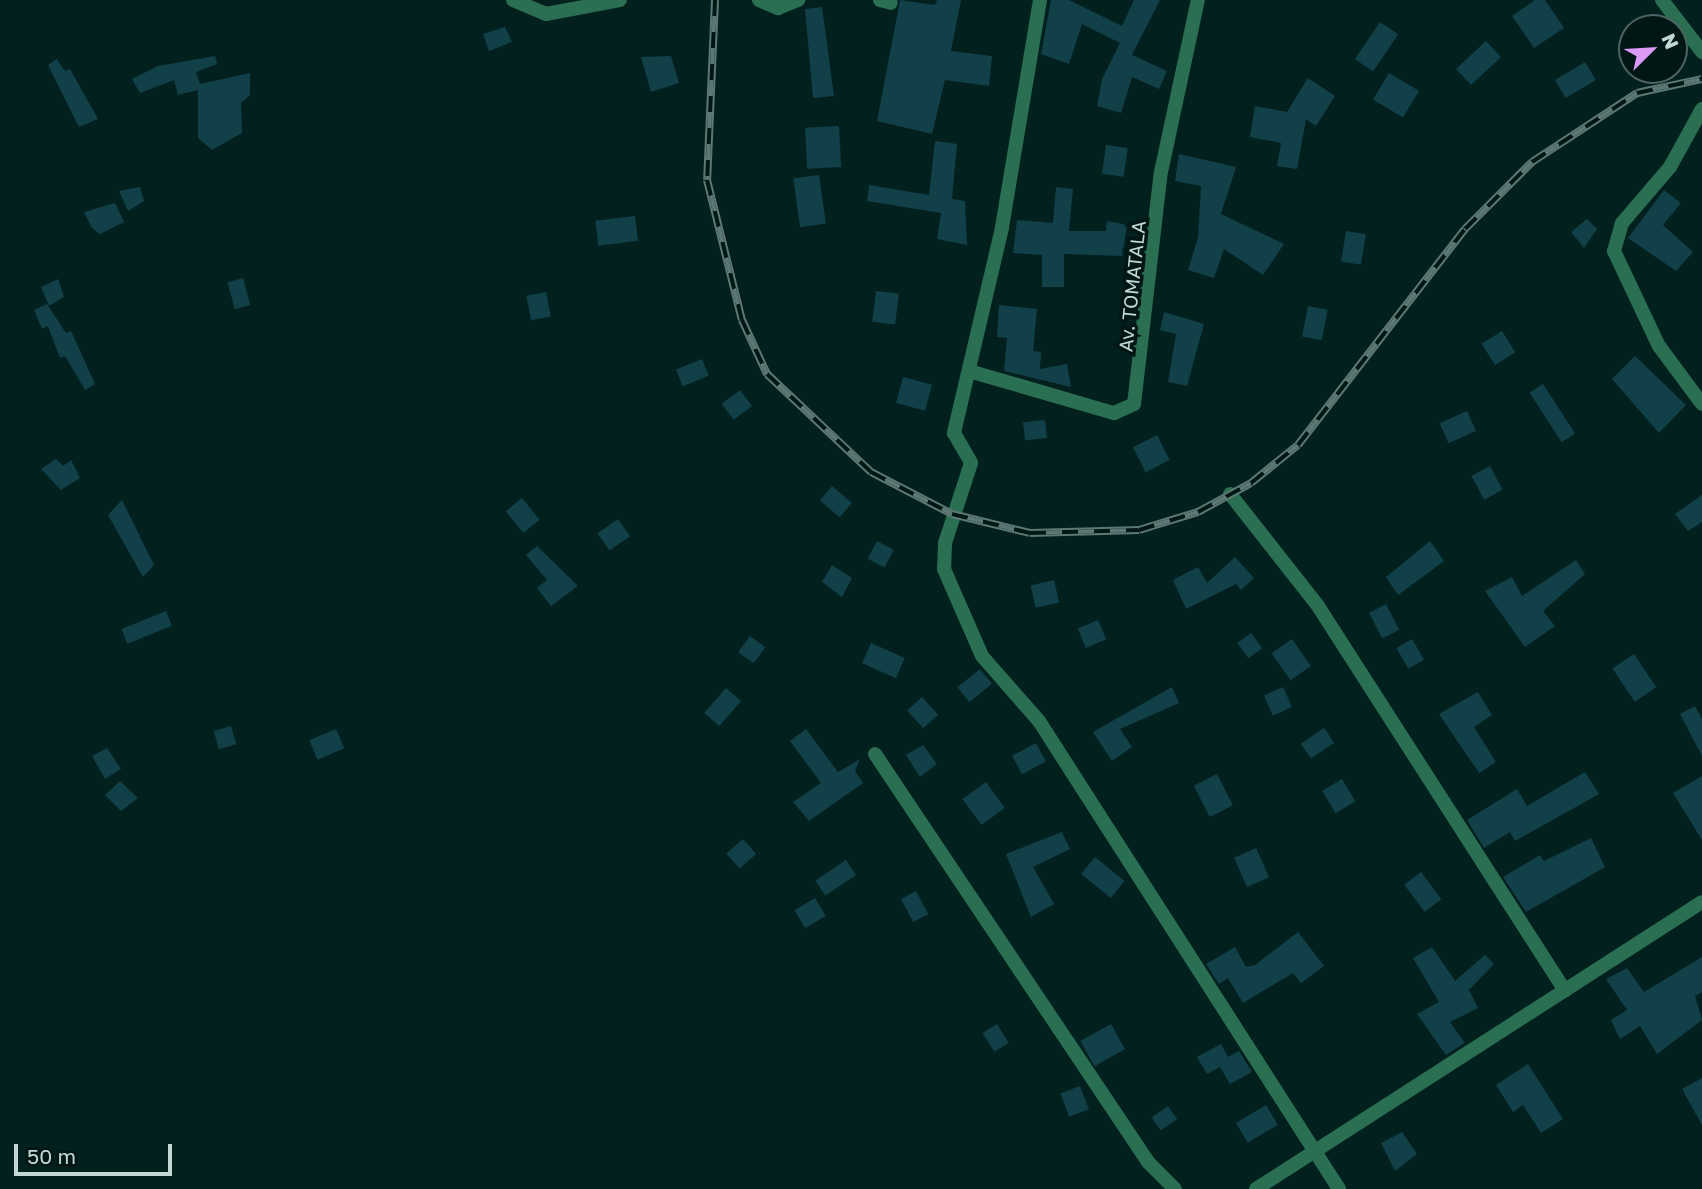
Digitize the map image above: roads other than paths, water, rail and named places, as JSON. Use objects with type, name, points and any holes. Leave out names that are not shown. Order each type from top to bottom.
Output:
[{"type":"street","points":[[513,0],[546,14],[620,0]]},
{"type":"street","points":[[759,0],[778,8],[798,0]]},
{"type":"street","points":[[1040,0],[1002,229],[954,433],[971,463],[945,543],[948,583],[982,656],[1039,721],[1339,1189]]},
{"type":"street","name":"Av. TOMATALA","points":[[969,371],[1114,413],[1134,404],[1161,172],[1198,0]]},
{"type":"street","points":[[1662,0],[1702,52]]},
{"type":"street","points":[[1700,117],[1670,167],[1622,223],[1614,251],[1659,346],[1702,404]]},
{"type":"street","points":[[1230,494],[1318,606],[1565,991]]},
{"type":"street","points":[[876,754],[1148,1162],[1175,1189]]},
{"type":"street","points":[[1256,1189],[1316,1155],[1702,902]]},
{"type":"railway","points":[[715,0],[707,180],[742,320],[767,374],[871,472],[952,514],[1030,533],[1139,530],[1198,512],[1251,483],[1298,445],[1465,229],[1532,162],[1637,93],[1702,79]]}]
